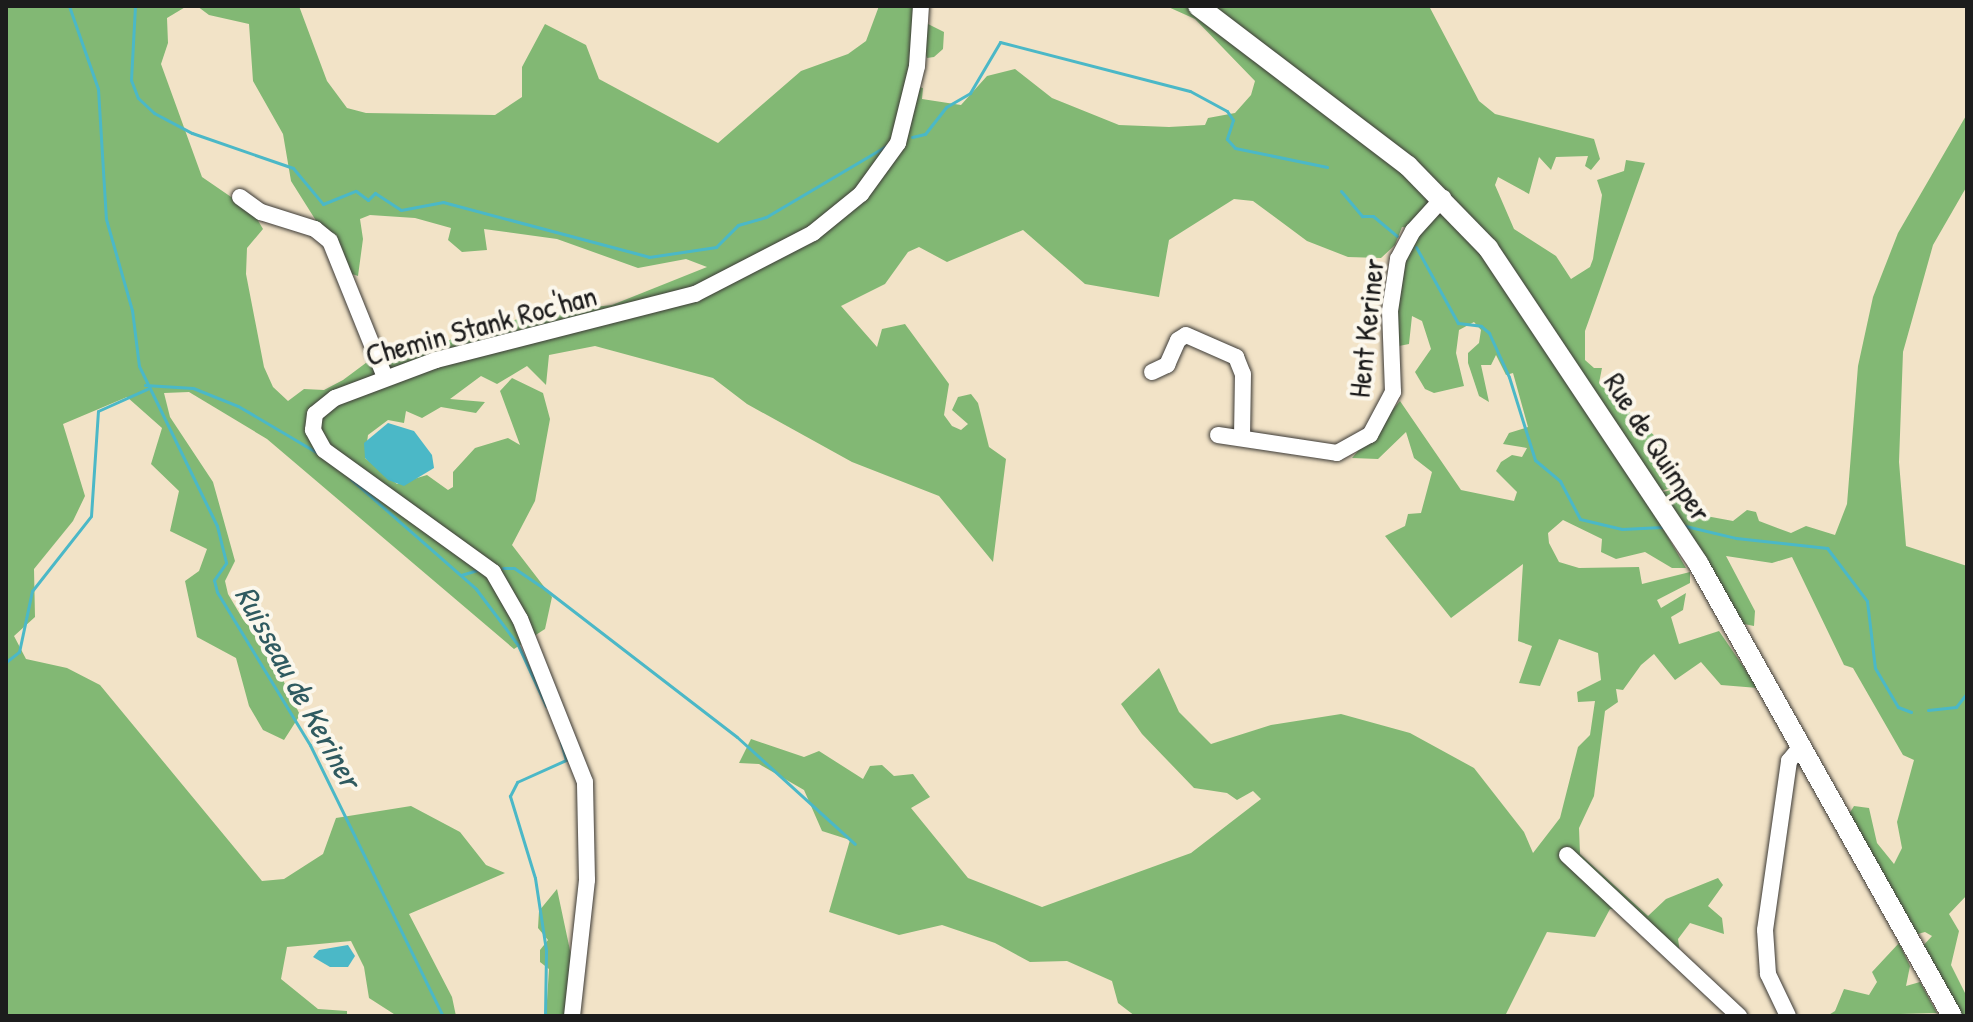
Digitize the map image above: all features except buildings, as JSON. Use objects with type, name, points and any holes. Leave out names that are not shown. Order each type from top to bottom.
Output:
[{"type":"main road","name":"Rue de Quimper","points":[[1198,6],[1443,198],[1509,276],[1660,503],[1802,745],[1952,1016]]},
{"type":"street","name":"Chemin Stank Roc'han","points":[[572,1016],[589,841],[585,782],[516,609],[493,572],[332,458],[313,430],[315,414],[323,404],[385,377],[695,294],[821,228],[874,181],[898,143],[917,66],[921,6]]},
{"type":"street","points":[[240,197],[261,212],[310,227],[330,241],[385,377]]},
{"type":"street","name":"Hent Keriner","points":[[1218,435],[1242,435],[1337,453],[1352,448],[1376,428],[1393,392],[1390,311],[1396,267],[1413,231],[1443,198]]},
{"type":"street","points":[[1152,372],[1167,365],[1178,340],[1186,335],[1236,357],[1243,374],[1242,435]]},
{"type":"street","points":[[1788,1016],[1768,974],[1765,930],[1789,761],[1802,745]]},
{"type":"street","points":[[1567,855],[1739,1016]]},
{"type":"green space","points":[[6,6],[187,6],[167,18],[168,43],[161,64],[202,177],[253,212],[263,229],[247,248],[246,274],[264,367],[273,387],[288,401],[304,389],[324,390],[343,380],[390,345],[395,353],[420,349],[534,314],[612,305],[707,267],[686,259],[638,268],[557,239],[484,229],[487,250],[462,252],[448,240],[451,228],[415,218],[370,215],[360,219],[363,239],[358,276],[349,273],[291,181],[283,134],[253,81],[249,24],[209,15],[197,6],[299,6],[327,81],[347,108],[366,113],[495,115],[522,97],[522,67],[545,24],[586,45],[599,79],[718,143],[801,71],[848,54],[866,41],[879,6],[916,6],[918,19],[944,32],[943,49],[934,57],[927,58],[923,47],[912,86],[923,88],[922,99],[961,105],[987,76],[1015,69],[1052,98],[1119,125],[1169,127],[1205,125],[1208,118],[1235,113],[1251,95],[1255,81],[1195,19],[1166,6],[1429,6],[1479,101],[1495,114],[1594,139],[1600,159],[1591,170],[1585,166],[1588,156],[1556,157],[1551,170],[1539,157],[1529,194],[1498,177],[1495,185],[1514,229],[1556,256],[1571,279],[1590,267],[1593,259],[1602,195],[1597,180],[1624,171],[1626,160],[1645,163],[1585,331],[1585,360],[1594,368],[1602,368],[1599,383],[1660,441],[1675,469],[1675,487],[1644,496],[1686,568],[1672,568],[1645,552],[1616,559],[1601,552],[1602,539],[1563,520],[1548,533],[1549,543],[1559,562],[1579,568],[1639,567],[1642,584],[1690,572],[1690,583],[1657,600],[1661,608],[1686,593],[1683,610],[1671,617],[1679,644],[1719,631],[1758,688],[1721,685],[1701,662],[1675,680],[1654,654],[1641,665],[1623,690],[1616,689],[1618,702],[1605,711],[1594,796],[1579,828],[1580,854],[1648,916],[1666,899],[1718,878],[1723,885],[1708,906],[1722,918],[1724,934],[1690,923],[1678,939],[1681,959],[1625,909],[1610,909],[1595,937],[1547,932],[1505,1016],[1135,1016],[1118,1003],[1112,981],[1067,961],[1030,962],[995,943],[942,925],[899,935],[829,912],[850,840],[822,831],[804,790],[759,764],[739,763],[751,739],[804,757],[819,751],[863,779],[870,766],[882,765],[894,776],[913,774],[930,797],[911,808],[968,878],[1042,907],[1191,853],[1261,799],[1253,791],[1237,800],[1227,793],[1194,788],[1142,734],[1121,704],[1159,668],[1179,712],[1211,744],[1271,725],[1341,714],[1410,733],[1474,768],[1524,832],[1533,853],[1560,818],[1578,747],[1590,735],[1595,701],[1578,702],[1577,692],[1601,680],[1598,653],[1559,639],[1540,686],[1519,683],[1532,646],[1518,641],[1523,564],[1451,618],[1385,536],[1405,526],[1408,514],[1421,513],[1432,472],[1414,458],[1406,432],[1378,459],[1352,458],[1400,401],[1461,490],[1514,501],[1517,492],[1496,471],[1501,462],[1512,455],[1522,457],[1527,448],[1503,444],[1509,433],[1528,427],[1513,373],[1506,375],[1496,355],[1491,365],[1481,365],[1489,402],[1479,396],[1468,363],[1468,353],[1479,343],[1481,330],[1474,322],[1459,330],[1456,353],[1464,386],[1434,393],[1425,389],[1415,372],[1431,349],[1422,321],[1412,316],[1409,344],[1399,346],[1394,333],[1411,228],[1402,227],[1395,245],[1381,258],[1348,257],[1307,241],[1253,201],[1234,199],[1169,240],[1159,297],[1085,284],[1023,230],[947,262],[919,247],[908,252],[885,284],[841,306],[877,347],[882,329],[905,324],[949,384],[944,415],[952,426],[961,430],[968,424],[952,410],[958,397],[971,394],[978,403],[989,447],[1006,459],[993,562],[939,496],[852,462],[747,404],[713,378],[595,346],[549,355],[546,385],[527,366],[497,384],[481,376],[450,399],[485,402],[476,413],[441,407],[422,418],[406,411],[404,423],[388,420],[368,435],[365,458],[397,484],[427,475],[448,490],[453,487],[453,472],[475,448],[508,438],[520,445],[500,391],[512,378],[543,393],[550,419],[535,501],[512,545],[552,597],[545,629],[514,649],[267,439],[189,392],[164,393],[170,417],[213,482],[235,561],[225,581],[228,594],[244,621],[264,641],[300,715],[284,740],[263,730],[249,706],[236,658],[197,637],[185,581],[199,571],[207,549],[170,531],[179,491],[151,464],[162,428],[127,397],[63,424],[85,496],[73,521],[34,569],[35,617],[14,636],[26,659],[67,668],[100,685],[262,881],[284,879],[323,854],[336,818],[411,806],[460,832],[486,865],[505,873],[409,914],[452,997],[456,1016],[397,1016],[369,998],[364,967],[351,941],[287,947],[281,979],[318,1009],[347,1011],[347,1016],[6,1016]]},
{"type":"green space","points":[[1967,114],[1967,186],[1933,245],[1903,352],[1899,462],[1906,546],[1967,566],[1967,895],[1949,914],[1959,931],[1951,965],[1967,997],[1967,1016],[1959,1016],[1921,948],[1932,936],[1925,932],[1914,935],[1849,814],[1854,806],[1869,808],[1877,843],[1894,864],[1902,848],[1897,822],[1914,760],[1903,755],[1853,668],[1844,665],[1792,557],[1772,563],[1726,556],[1755,611],[1754,626],[1744,624],[1659,493],[1675,489],[1706,516],[1733,521],[1747,510],[1756,512],[1759,521],[1791,533],[1806,526],[1835,535],[1847,504],[1858,366],[1873,297],[1898,233]]},
{"type":"green space","points":[[557,889],[571,955],[572,1016],[546,1016],[549,969],[540,962],[540,950],[548,940],[538,928],[539,911]]},
{"type":"green space","points":[[1899,943],[1910,966],[1906,986],[1920,982],[1937,1013],[1827,1016],[1835,1011],[1844,989],[1869,995],[1877,982],[1872,972]]},
{"type":"water","points":[[388,423],[414,431],[432,455],[434,468],[404,486],[388,480],[365,458],[364,443]]},
{"type":"water","points":[[348,945],[355,956],[348,967],[330,967],[313,957],[319,950]]},
{"type":"waterway","name":"Ruisseau de Keriner","points":[[69,6],[98,89],[106,219],[132,310],[139,366],[217,526],[226,563],[214,580],[217,592],[310,745],[443,1016]]},
{"type":"waterway","points":[[135,6],[131,80],[138,98],[154,113],[192,133],[293,168],[323,204],[356,191],[368,200],[375,193],[401,210],[443,202],[649,257],[716,247],[738,225],[766,217],[886,146]]},
{"type":"waterway","points":[[912,137],[925,134],[946,107],[970,93],[1000,42],[1190,91],[1227,111],[1233,120],[1227,139],[1235,148],[1327,167]]},
{"type":"waterway","points":[[1341,191],[1362,216],[1373,216],[1397,236]]},
{"type":"waterway","points":[[1416,247],[1458,323],[1481,326],[1489,333],[1509,377],[1535,460],[1560,481],[1580,519],[1622,529],[1662,527]]},
{"type":"waterway","points":[[145,385],[193,388],[238,406],[316,452]]},
{"type":"waterway","points":[[6,662],[19,652],[32,591],[91,516],[98,411],[147,389]]},
{"type":"waterway","points":[[351,479],[476,589],[518,645],[546,706]]},
{"type":"waterway","points":[[1681,525],[1736,538],[1827,548],[1867,601],[1875,668],[1898,707],[1911,712]]},
{"type":"waterway","points":[[503,568],[514,568],[541,586],[737,737],[855,844]]},
{"type":"waterway","points":[[461,575],[481,569]]},
{"type":"waterway","points":[[1928,710],[1956,707],[1967,693]]},
{"type":"waterway","points":[[545,1016],[546,950],[535,878],[510,796],[517,782],[566,760],[561,743]]}]
